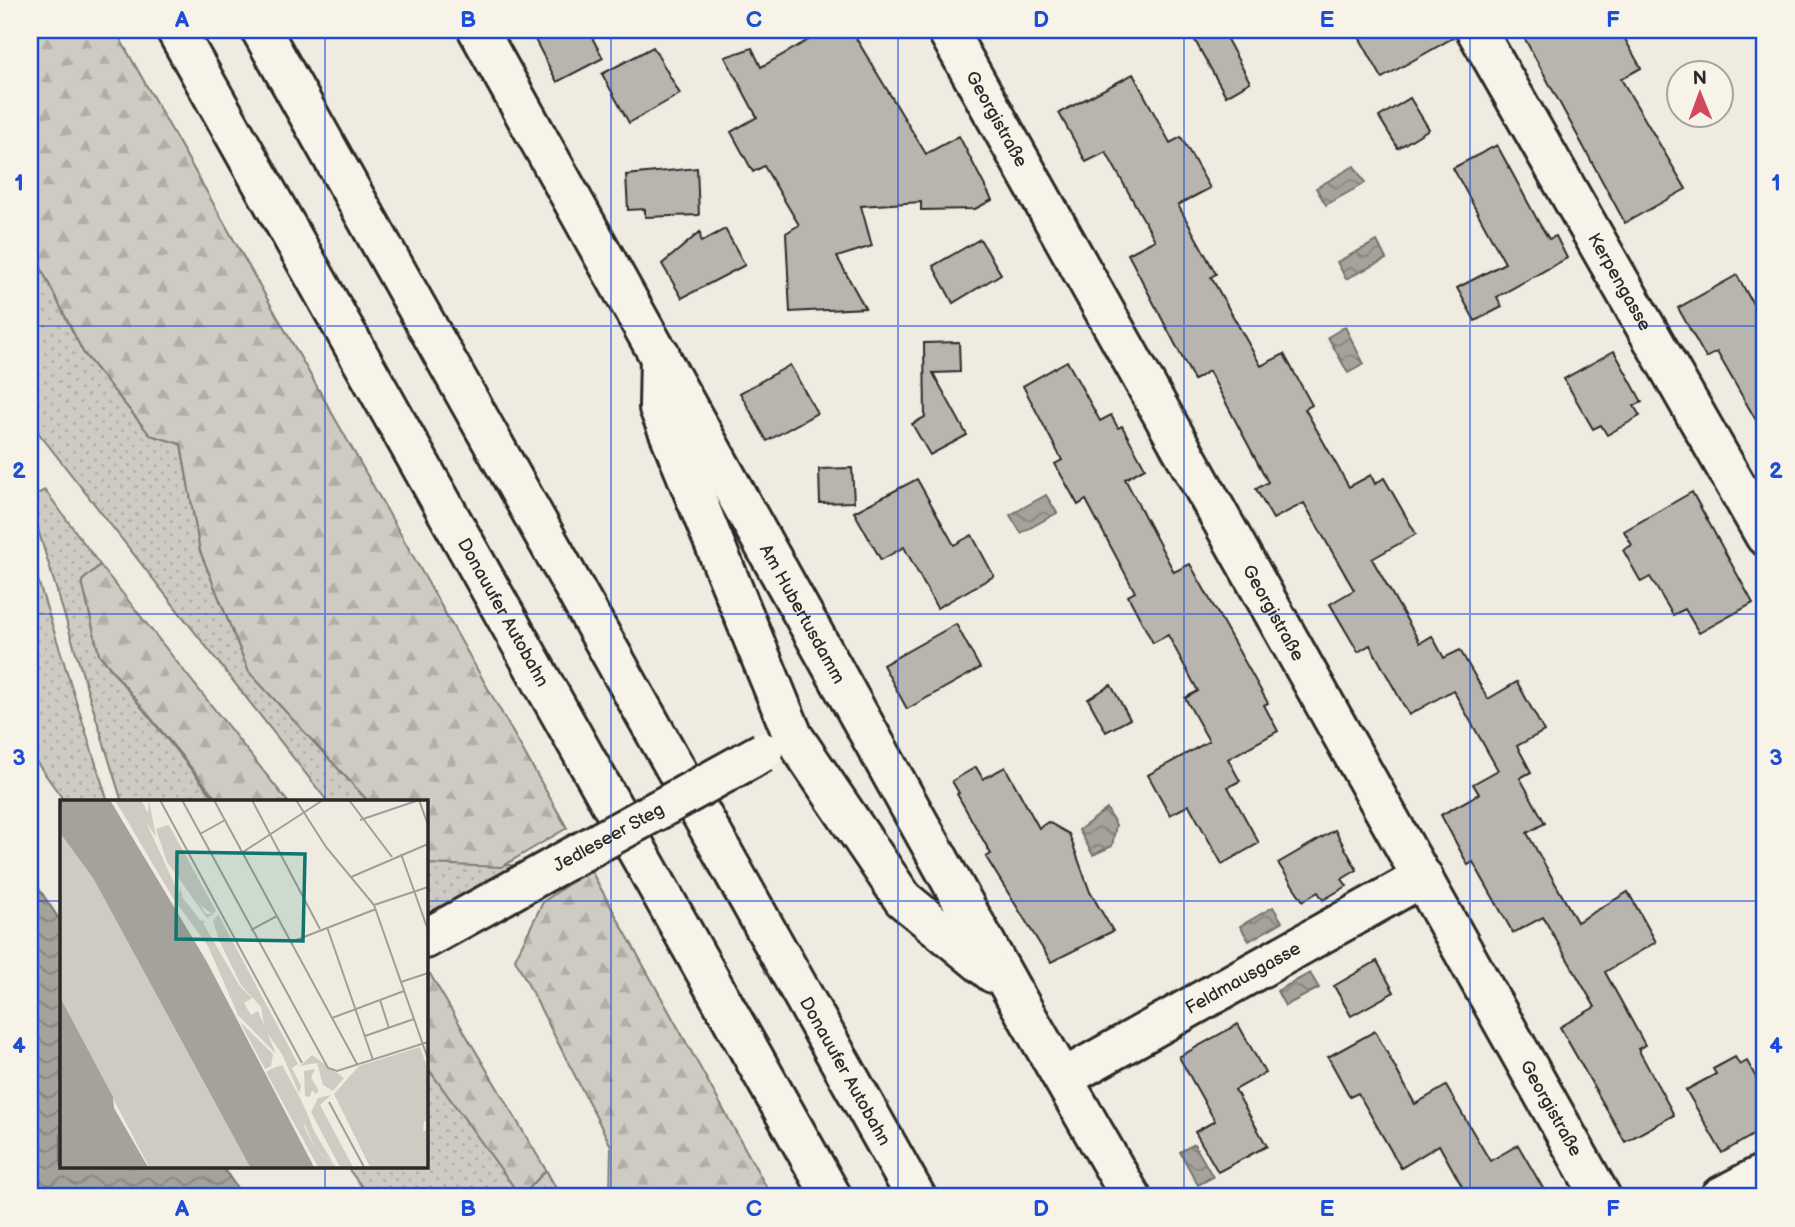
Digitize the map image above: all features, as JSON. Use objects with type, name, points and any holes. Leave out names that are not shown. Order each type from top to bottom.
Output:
[{"type":"main road","name":"Donauufer Autobahn","points":[[176,30],[832,1197]]},
{"type":"main road","name":"Donauufer Autobahn","points":[[261,30],[916,1197]]},
{"type":"main road","name":"Am Hubertusdamm","points":[[478,30],[1010,987],[1131,1197]]},
{"type":"main road","name":"Georgistraße","points":[[947,30],[1601,1197]]},
{"type":"main road","name":"Kerpengasse","points":[[1476,30],[1765,536]]},
{"type":"main road","points":[[660,354],[659,408],[778,744],[904,899],[1010,987]]},
{"type":"main road","name":"Jedleseer Steg","points":[[427,938],[778,744]]},
{"type":"main road","name":"Feldmausgasse","points":[[1064,1078],[1423,877]]},
{"type":"main road","points":[[1720,1197],[1765,1172]]},
{"type":"green space","points":[[30,30],[115,30],[567,828],[501,867],[427,864],[427,800],[367,800],[249,672],[200,551],[181,444],[150,435],[84,354],[30,246]]},
{"type":"green space","points":[[30,246],[84,354],[150,435],[181,444],[200,551],[249,672],[367,800],[326,800],[30,422]]},
{"type":"green space","points":[[45,490],[100,565],[82,581],[99,654],[215,800],[121,800],[32,510],[31,497]]},
{"type":"green space","points":[[30,555],[107,800],[64,800],[30,753]]},
{"type":"green space","points":[[100,565],[286,800],[217,800],[99,654],[82,581]]},
{"type":"green space","points":[[427,862],[531,866],[427,927]]},
{"type":"green space","points":[[590,869],[772,1197],[610,1197],[611,1146],[515,959],[543,902]]},
{"type":"green space","points":[[430,974],[546,1170],[521,1197],[427,1067],[427,976]]},
{"type":"green space","points":[[427,1067],[521,1197],[370,1197],[348,1168],[427,1168]]},
{"type":"green space","points":[[546,1170],[561,1197],[521,1197]]},
{"type":"water","points":[[1354,166],[1365,183],[1326,205],[1316,188]]},
{"type":"water","points":[[1377,241],[1386,259],[1346,279],[1337,262]]},
{"type":"water","points":[[1345,327],[1364,364],[1348,373],[1328,337]]},
{"type":"water","points":[[1046,495],[1057,513],[1021,533],[1010,515]]},
{"type":"water","points":[[1107,809],[1116,825],[1112,846],[1093,855],[1079,830]]},
{"type":"water","points":[[30,875],[60,920],[60,1168],[223,1168],[243,1197],[30,1197]]},
{"type":"water","points":[[1273,907],[1282,922],[1249,941],[1240,926]]},
{"type":"water","points":[[1310,973],[1319,988],[1285,1006],[1277,991]]},
{"type":"water","points":[[1194,1144],[1213,1177],[1198,1185],[1180,1152]]},
{"type":"building","points":[[530,30],[588,30],[603,58],[557,82]]},
{"type":"building","points":[[826,30],[851,30],[926,154],[959,136],[992,200],[975,209],[921,210],[921,202],[861,206],[872,246],[837,257],[865,308],[790,312],[786,233],[799,225],[764,166],[753,172],[731,132],[757,117],[725,57],[752,48],[761,67]]},
{"type":"building","points":[[1189,30],[1222,30],[1250,82],[1226,96]]},
{"type":"building","points":[[1355,30],[1454,30],[1456,36],[1382,78]]},
{"type":"building","points":[[1520,30],[1620,30],[1641,68],[1621,79],[1686,189],[1625,223]]},
{"type":"building","points":[[653,47],[680,94],[629,123],[602,74]]},
{"type":"building","points":[[1133,74],[1170,143],[1181,137],[1210,188],[1178,205],[1216,274],[1211,277],[1261,366],[1284,354],[1312,405],[1305,409],[1349,487],[1371,475],[1375,484],[1384,478],[1416,534],[1372,559],[1420,643],[1432,636],[1444,658],[1460,650],[1488,699],[1517,682],[1544,731],[1517,746],[1531,772],[1520,778],[1545,823],[1527,833],[1577,922],[1628,892],[1656,942],[1605,972],[1645,1045],[1638,1049],[1674,1115],[1625,1142],[1560,1027],[1595,1007],[1543,917],[1513,933],[1473,862],[1468,865],[1441,815],[1479,794],[1473,784],[1498,770],[1453,690],[1409,715],[1370,645],[1358,652],[1330,604],[1354,590],[1304,503],[1273,519],[1256,489],[1268,482],[1209,371],[1194,380],[1128,254],[1155,240],[1106,152],[1086,162],[1059,113]]},
{"type":"building","points":[[1410,98],[1429,129],[1398,148],[1379,117]]},
{"type":"building","points":[[1497,145],[1539,223],[1549,239],[1556,236],[1567,258],[1497,297],[1502,307],[1475,321],[1457,288],[1505,263],[1453,168]]},
{"type":"building","points":[[697,168],[699,215],[645,217],[645,209],[628,210],[626,175]]},
{"type":"building","points":[[725,229],[745,265],[682,298],[662,264],[700,232],[701,242]]},
{"type":"building","points":[[980,239],[1001,274],[953,303],[933,266]]},
{"type":"building","points":[[1737,275],[1765,326],[1765,436],[1717,352],[1706,358],[1678,308]]},
{"type":"building","points":[[959,342],[960,372],[933,373],[967,435],[930,455],[912,424],[925,417],[924,343]]},
{"type":"building","points":[[1614,351],[1642,402],[1634,406],[1640,416],[1607,435],[1601,425],[1593,429],[1564,379]]},
{"type":"building","points":[[1067,361],[1100,421],[1111,415],[1118,428],[1122,426],[1145,468],[1125,479],[1174,572],[1190,564],[1268,703],[1264,705],[1278,731],[1228,759],[1240,781],[1228,787],[1259,843],[1222,864],[1189,805],[1170,815],[1148,775],[1209,741],[1185,698],[1198,691],[1168,635],[1153,643],[1128,596],[1135,592],[1086,500],[1078,505],[1055,464],[1062,460],[1023,386]]},
{"type":"building","points":[[790,365],[817,413],[767,441],[740,393]]},
{"type":"building","points":[[852,468],[854,502],[820,503],[819,469]]},
{"type":"building","points":[[917,479],[954,545],[972,535],[994,576],[937,608],[904,547],[881,560],[854,512]]},
{"type":"building","points":[[1692,492],[1753,603],[1699,633],[1685,609],[1673,615],[1650,577],[1641,582],[1623,550],[1632,545],[1624,531]]},
{"type":"building","points":[[956,624],[980,668],[907,709],[883,665]]},
{"type":"building","points":[[1111,685],[1130,719],[1106,732],[1088,699]]},
{"type":"building","points":[[976,767],[983,779],[1005,767],[1039,828],[1048,822],[1069,834],[1090,892],[1113,931],[1051,962],[986,857],[991,854],[952,781]]},
{"type":"building","points":[[1335,830],[1357,870],[1342,879],[1347,886],[1323,900],[1318,892],[1303,901],[1278,863]]},
{"type":"building","points":[[1377,961],[1394,992],[1351,1016],[1334,986]]},
{"type":"building","points":[[1238,1024],[1265,1073],[1235,1090],[1267,1146],[1218,1172],[1195,1132],[1215,1121],[1179,1057]]},
{"type":"building","points":[[1375,1031],[1415,1104],[1446,1086],[1490,1161],[1518,1145],[1548,1197],[1468,1197],[1439,1145],[1401,1168],[1358,1093],[1350,1097],[1328,1057]]},
{"type":"building","points":[[1735,1057],[1740,1065],[1747,1061],[1765,1094],[1765,1128],[1722,1153],[1686,1090],[1716,1074],[1713,1069]]}]
